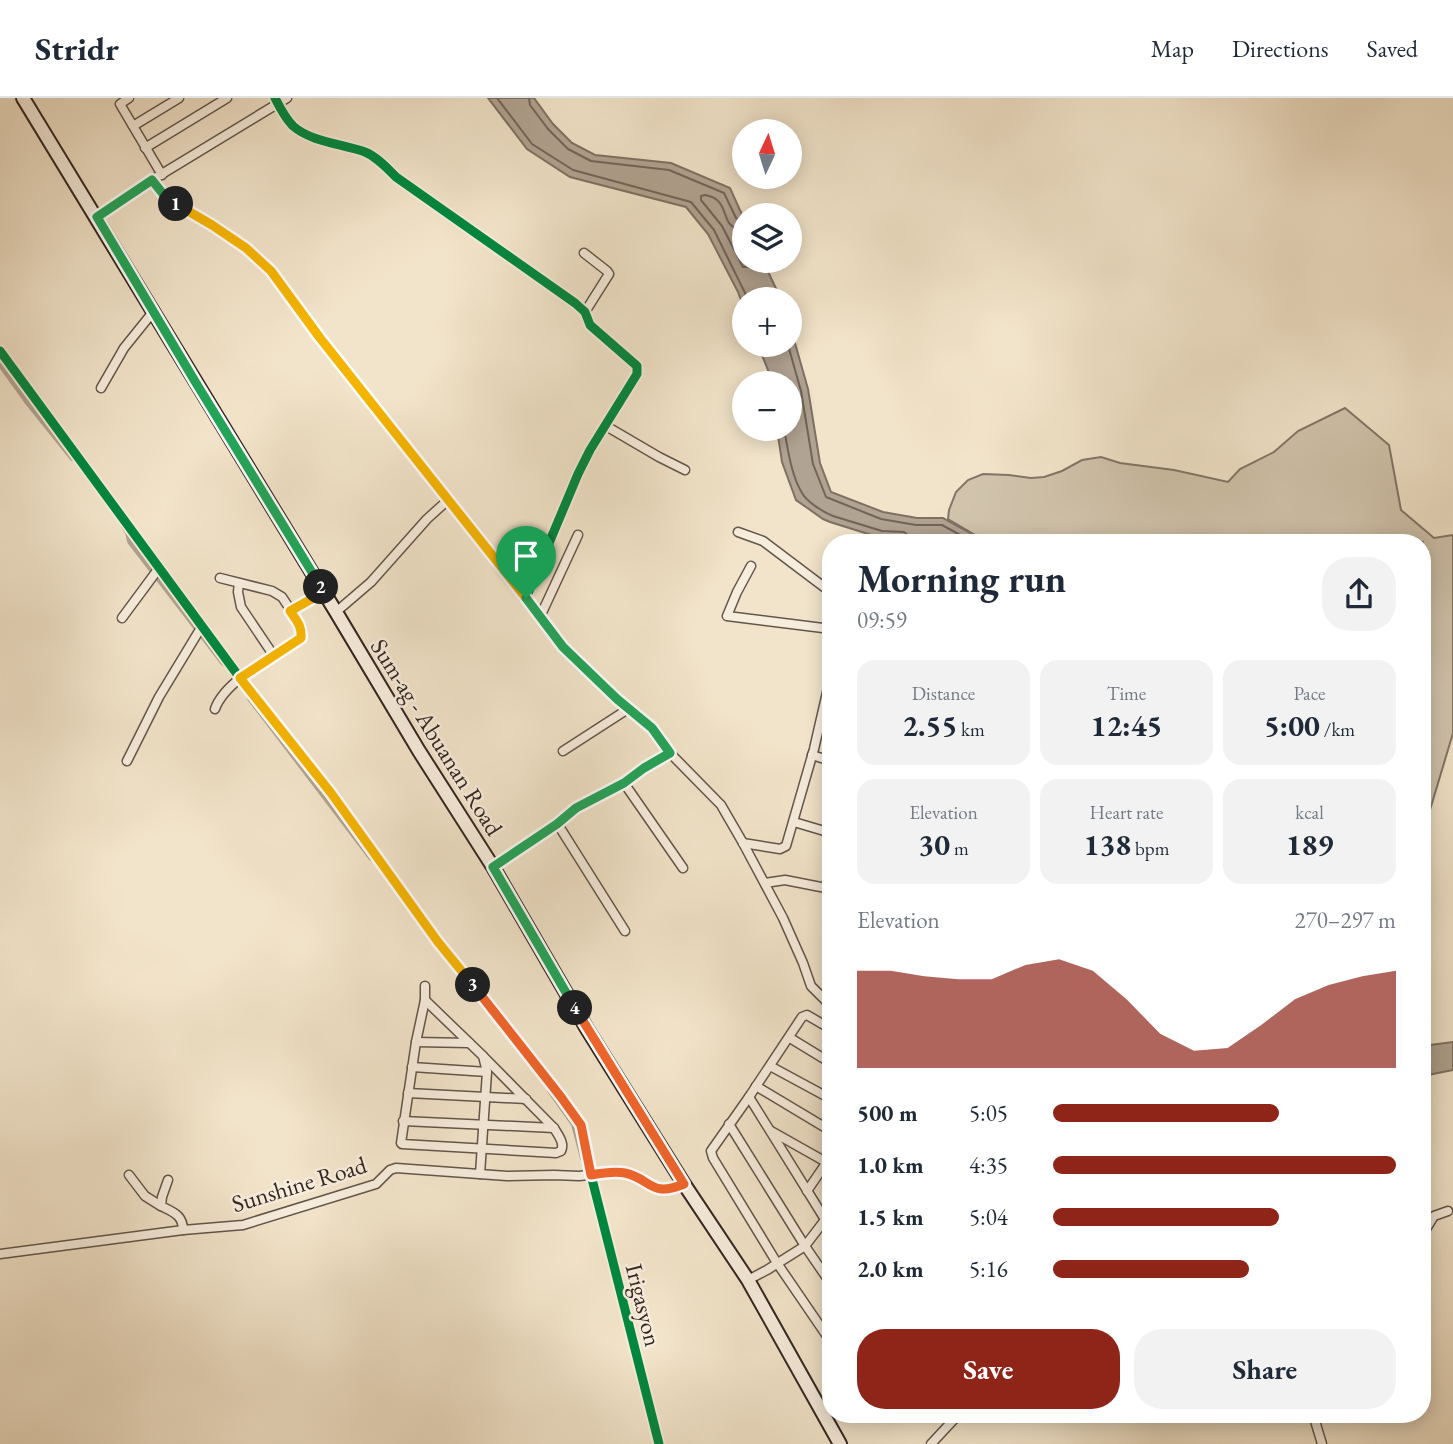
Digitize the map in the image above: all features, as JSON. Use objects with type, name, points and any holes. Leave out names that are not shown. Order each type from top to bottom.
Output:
[{"type":"main road","name":"Sum-ag - Abuanan Road","points":[[23,98],[419,751],[493,867],[587,1029],[748,1280],[822,1412]]},
{"type":"main road","name":"Sum-ag - Abuanan Road","points":[[828,1423],[840,1444]]},
{"type":"street","points":[[129,98],[120,104],[162,174]]},
{"type":"street","points":[[133,126],[179,98]]},
{"type":"street","points":[[145,148],[227,98]]},
{"type":"street","points":[[97,217],[276,101],[287,98]]},
{"type":"street","points":[[276,101],[294,127],[306,134],[368,153],[396,177],[575,303],[585,312],[590,325],[637,366],[637,374],[578,474],[526,598]]},
{"type":"street","points":[[152,180],[167,199],[246,248],[271,271],[320,338],[563,647],[653,729],[670,753],[720,805],[783,918],[811,986],[822,999]]},
{"type":"street","points":[[584,253],[609,274],[585,312]]},
{"type":"street","points":[[101,388],[124,348],[153,312]]},
{"type":"street","name":"Irigasyon","points":[[0,351],[200,629],[331,793],[438,942],[581,1125],[591,1175],[659,1444]]},
{"type":"street","points":[[606,426],[685,470]]},
{"type":"street","points":[[336,612],[371,582],[427,519],[448,500]]},
{"type":"street","points":[[738,532],[763,541],[822,585]]},
{"type":"street","points":[[540,617],[578,535]]},
{"type":"street","points":[[751,566],[727,616],[822,628]]},
{"type":"street","points":[[122,618],[158,570]]},
{"type":"street","points":[[215,709],[218,700],[238,679],[301,638],[302,630],[282,597],[272,591],[220,578]]},
{"type":"street","points":[[239,583],[241,607],[274,656]]},
{"type":"street","points":[[290,611],[324,592]]},
{"type":"street","points":[[127,761],[159,696],[200,629]]},
{"type":"street","points":[[563,751],[628,709]]},
{"type":"street","points":[[743,843],[783,849],[786,846],[822,713]]},
{"type":"street","points":[[493,867],[576,808],[624,783],[670,753]]},
{"type":"street","points":[[812,755],[822,758]]},
{"type":"street","points":[[624,783],[683,868]]},
{"type":"street","points":[[794,822],[822,830]]},
{"type":"street","points":[[557,824],[625,931]]},
{"type":"street","points":[[765,883],[785,880],[822,887]]},
{"type":"street","points":[[425,986],[425,1000],[401,1143],[404,1146],[561,1152],[563,1147],[554,1128],[425,1000]]},
{"type":"street","points":[[822,1024],[807,1015],[802,1017],[710,1151],[777,1263],[822,1329]]},
{"type":"street","points":[[790,1038],[822,1058]]},
{"type":"street","points":[[416,1042],[469,1043]]},
{"type":"street","points":[[480,1174],[487,1072],[482,1056]]},
{"type":"street","points":[[770,1066],[822,1094]]},
{"type":"street","points":[[412,1067],[487,1072]]},
{"type":"street","points":[[756,1086],[822,1126]]},
{"type":"street","points":[[408,1093],[526,1099]]},
{"type":"street","points":[[749,1097],[822,1215]]},
{"type":"street","points":[[404,1121],[554,1128]]},
{"type":"street","points":[[729,1124],[822,1271]]},
{"type":"street","points":[[769,1129],[822,1156]]},
{"type":"street","points":[[807,1191],[822,1169]]},
{"type":"street","name":"Sunshine Road","points":[[0,1254],[183,1230],[243,1225],[376,1184],[390,1170],[507,1176],[591,1175],[610,1172],[627,1173],[659,1189],[684,1184]]},
{"type":"street","points":[[129,1175],[145,1196],[180,1217],[183,1230]]},
{"type":"street","points":[[161,1206],[167,1180]]},
{"type":"street","points":[[1431,1221],[1434,1216],[1448,1211]]},
{"type":"street","points":[[748,1280],[805,1246],[822,1224]]},
{"type":"street","points":[[931,1444],[951,1423]]},
{"type":"street","points":[[1316,1423],[1322,1444]]},
{"type":"shaded area","points":[[1345,408],[1389,445],[1401,510],[1429,534],[973,534],[948,519],[956,492],[968,480],[983,474],[1044,477],[1082,460],[1101,457],[1120,463],[1174,470],[1228,482],[1240,469],[1274,452],[1298,431]]},
{"type":"shaded area","points":[[1431,535],[1434,538],[1453,535],[1453,733],[1431,807]]},
{"type":"water","points":[[488,98],[534,98],[553,124],[572,143],[595,155],[671,163],[730,188],[737,203],[732,203],[732,273],[769,273],[775,287],[735,287],[708,234],[686,207],[570,177],[527,149]]},
{"type":"water","points":[[763,357],[799,357],[808,389],[820,463],[831,492],[883,512],[917,518],[943,518],[972,534],[868,534],[823,519],[796,500],[782,462],[779,441],[802,441],[802,371],[768,370]]},
{"type":"water","points":[[1453,1042],[1453,1070],[1431,1074],[1431,1045]]},
{"type":"waterway","points":[[0,362],[73,457]]},
{"type":"waterway","points":[[125,526],[131,541],[224,662]]},
{"type":"waterway","points":[[251,698],[372,857]]},
{"type":"waterway","points":[[551,1090],[575,1124],[584,1158]]},
{"type":"cycle path","points":[[275,98],[288,120],[300,131],[374,157],[396,177],[575,303],[585,312],[590,325],[637,366],[637,374],[578,474],[526,598]]},
{"type":"cycle path","points":[[0,351],[240,678],[331,793],[438,942],[581,1125],[591,1175],[659,1444]]},
{"type":"route","points":[[152,180],[167,199],[246,248],[281,283],[320,338],[526,598],[563,647],[617,699],[652,728],[670,753],[602,796],[576,808],[493,867],[587,1029],[684,1184],[668,1189],[659,1189],[627,1173],[591,1175],[581,1125],[438,942],[331,793],[240,678],[301,638],[300,624],[290,611],[324,592],[97,217],[152,180]]}]
